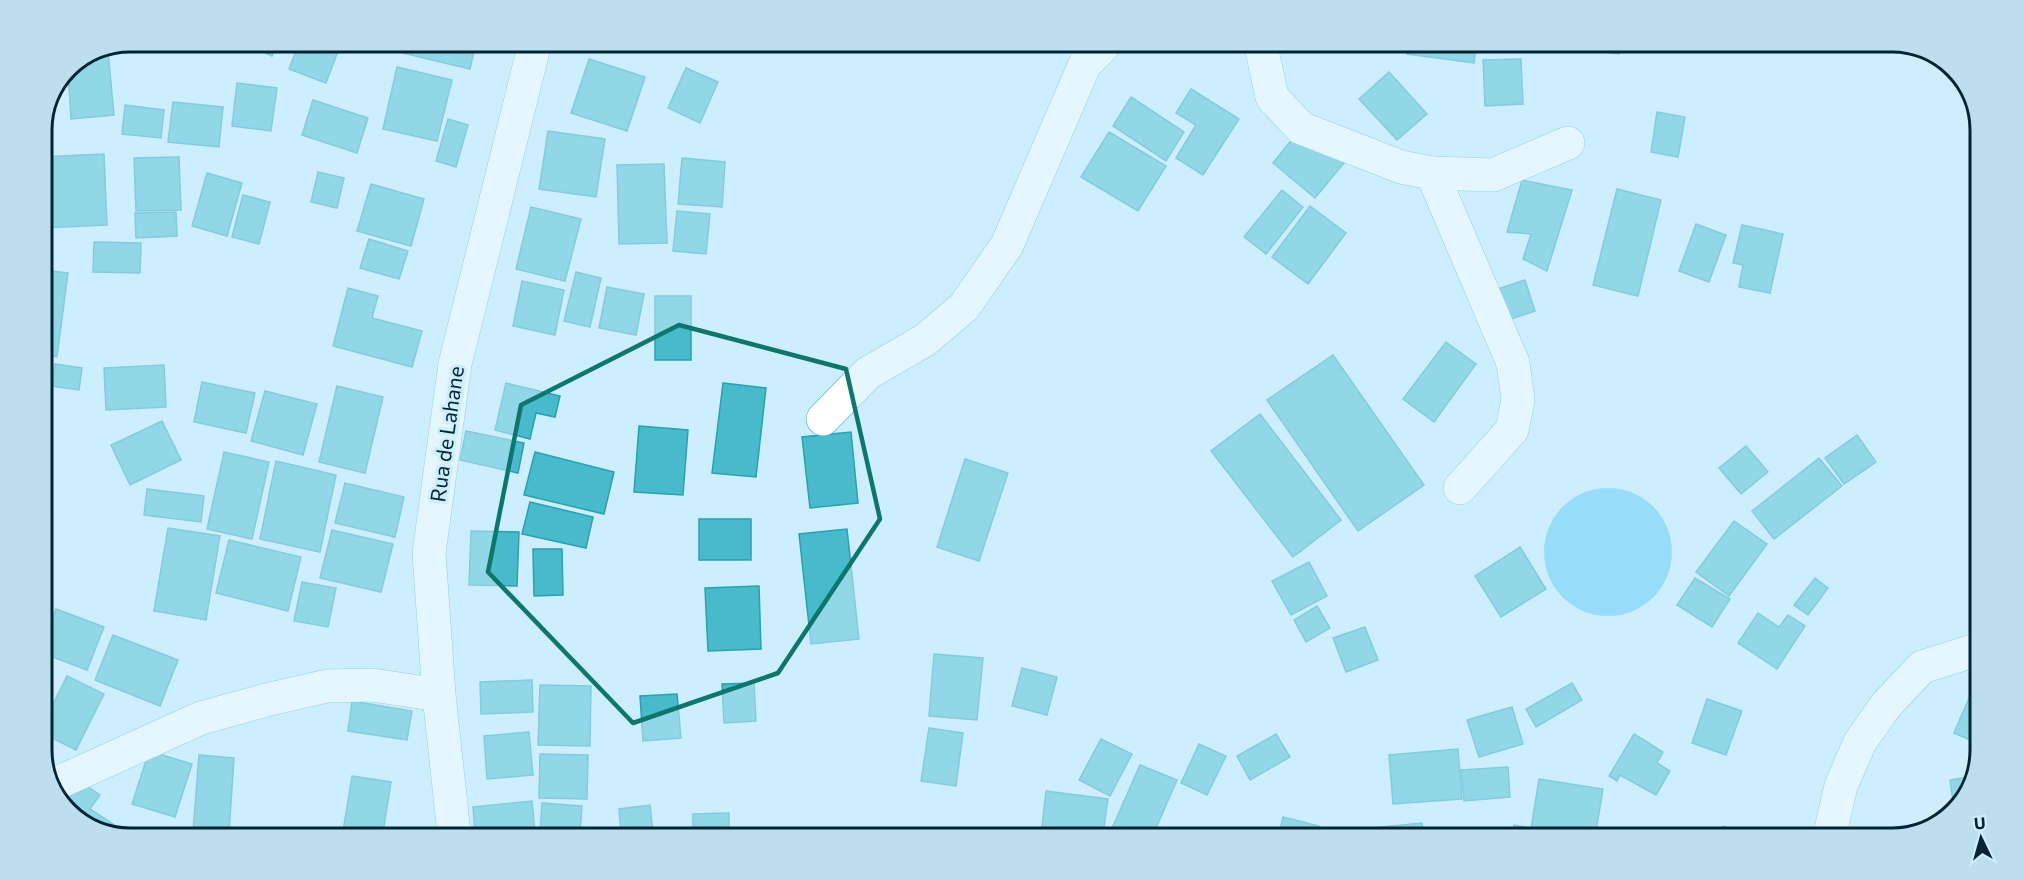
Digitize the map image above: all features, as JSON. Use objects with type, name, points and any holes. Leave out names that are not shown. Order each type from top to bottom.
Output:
[{"type":"street","name":"Rua de Lahane","points":[[453,828],[439,695],[429,553],[455,364],[533,52]]},
{"type":"street","points":[[823,419],[868,373],[925,340],[964,307],[1007,245],[1087,52]]},
{"type":"street","points":[[1262,52],[1272,97],[1301,128],[1401,167],[1432,172],[1493,175],[1568,143]]},
{"type":"street","points":[[1432,172],[1513,363],[1518,400],[1512,430],[1460,488]]},
{"type":"street","points":[[1831,828],[1841,786],[1860,742],[1887,704],[1923,667],[1970,652]]},
{"type":"street","points":[[59,782],[201,718],[276,697],[327,686],[372,685],[439,695]]},
{"type":"highlighted area","points":[[679,325],[846,369],[880,519],[778,673],[633,723],[488,572],[521,405]]},
{"type":"shaded area","points":[[1608,488],[1632,493],[1653,507],[1667,528],[1672,552],[1667,576],[1653,597],[1632,611],[1608,616],[1584,611],[1563,597],[1549,576],[1544,552],[1549,528],[1563,507],[1584,493]]},
{"type":"building","points":[[296,52],[338,52],[326,83],[289,69]]},
{"type":"building","points":[[398,52],[474,52],[470,69]]},
{"type":"building","points":[[1407,52],[1475,52],[1474,63],[1407,54]]},
{"type":"building","points":[[108,56],[114,115],[71,119],[69,83],[91,63]]},
{"type":"building","points":[[589,59],[645,77],[627,131],[571,113]]},
{"type":"building","points":[[1521,59],[1523,104],[1485,106],[1483,60]]},
{"type":"building","points":[[397,67],[452,80],[437,141],[383,129]]},
{"type":"building","points":[[686,68],[718,82],[700,123],[668,108]]},
{"type":"building","points":[[1389,72],[1427,114],[1397,140],[1359,99]]},
{"type":"building","points":[[237,83],[277,88],[271,131],[232,126]]},
{"type":"building","points":[[1191,89],[1239,119],[1203,175],[1176,158],[1196,125],[1176,113]]},
{"type":"building","points":[[1131,97],[1184,132],[1166,161],[1113,126]]},
{"type":"building","points":[[313,100],[368,118],[357,153],[302,135]]},
{"type":"building","points":[[173,102],[223,107],[219,147],[168,142]]},
{"type":"building","points":[[125,105],[164,110],[161,138],[122,134]]},
{"type":"building","points":[[1657,112],[1685,117],[1678,157],[1651,152]]},
{"type":"building","points":[[448,119],[468,125],[456,167],[436,161]]},
{"type":"building","points":[[1301,128],[1344,163],[1315,198],[1273,163]]},
{"type":"building","points":[[548,131],[605,139],[596,197],[539,189]]},
{"type":"building","points":[[1109,132],[1166,166],[1138,211],[1081,177]]},
{"type":"building","points":[[104,154],[107,225],[53,227],[53,156]]},
{"type":"building","points":[[179,157],[181,210],[136,211],[134,158]]},
{"type":"building","points":[[682,158],[725,162],[722,207],[678,204]]},
{"type":"building","points":[[664,164],[667,243],[619,244],[617,165]]},
{"type":"building","points":[[318,172],[344,178],[337,208],[311,202]]},
{"type":"building","points":[[207,173],[242,183],[227,236],[192,226]]},
{"type":"building","points":[[1522,180],[1572,190],[1547,271],[1523,259],[1531,234],[1507,232]]},
{"type":"building","points":[[371,184],[424,199],[411,246],[357,231]]},
{"type":"building","points":[[1617,189],[1661,200],[1638,296],[1593,285]]},
{"type":"building","points":[[1282,190],[1303,207],[1266,254],[1244,237]]},
{"type":"building","points":[[243,195],[270,202],[259,244],[232,237]]},
{"type":"building","points":[[1310,206],[1346,233],[1308,284],[1272,257]]},
{"type":"building","points":[[531,207],[581,219],[565,281],[516,269]]},
{"type":"building","points":[[677,211],[710,214],[706,254],[673,251]]},
{"type":"building","points":[[176,212],[177,236],[136,238],[135,213]]},
{"type":"building","points":[[1696,224],[1726,235],[1709,282],[1679,271]]},
{"type":"building","points":[[1742,225],[1783,234],[1770,293],[1739,287],[1743,265],[1733,263]]},
{"type":"building","points":[[369,239],[408,251],[399,279],[360,268]]},
{"type":"building","points":[[94,242],[141,243],[140,273],[93,272]]},
{"type":"building","points":[[53,271],[68,273],[57,357],[53,356]]},
{"type":"building","points":[[576,272],[601,278],[590,327],[564,321]]},
{"type":"building","points":[[1525,280],[1535,311],[1502,322],[1492,291]]},
{"type":"building","points":[[522,281],[564,290],[555,335],[513,326]]},
{"type":"building","points":[[607,287],[644,294],[636,335],[599,328]]},
{"type":"building","points":[[348,288],[378,296],[372,318],[422,331],[412,367],[333,346]]},
{"type":"building","points":[[655,296],[691,296],[691,360],[655,360]]},
{"type":"building","points":[[1446,342],[1476,364],[1434,422],[1403,399]]},
{"type":"building","points":[[1333,355],[1424,485],[1358,531],[1267,400]]},
{"type":"building","points":[[55,364],[82,368],[79,390],[53,386]]},
{"type":"building","points":[[164,365],[166,407],[106,410],[104,368]]},
{"type":"building","points":[[202,382],[255,393],[246,433],[194,422]]},
{"type":"building","points":[[506,383],[560,396],[555,417],[536,413],[530,439],[495,430]]},
{"type":"building","points":[[723,383],[766,388],[756,477],[712,473]]},
{"type":"building","points":[[337,386],[383,397],[365,473],[319,462]]},
{"type":"building","points":[[265,391],[317,404],[303,455],[251,441]]},
{"type":"building","points":[[1260,414],[1341,520],[1293,557],[1211,451]]},
{"type":"building","points":[[162,421],[181,460],[130,485],[111,445]]},
{"type":"building","points":[[639,426],[688,430],[683,495],[634,492]]},
{"type":"building","points":[[466,431],[524,443],[518,473],[460,460]]},
{"type":"building","points":[[851,432],[858,503],[810,508],[802,437]]},
{"type":"building","points":[[1857,435],[1876,462],[1844,484],[1825,458]]},
{"type":"building","points":[[1746,446],[1768,472],[1741,494],[1719,468]]},
{"type":"building","points":[[224,452],[269,462],[252,539],[207,529]]},
{"type":"building","points":[[535,452],[614,472],[604,514],[524,495]]},
{"type":"building","points":[[1819,458],[1842,486],[1774,539],[1752,511]]},
{"type":"building","points":[[965,459],[1008,473],[979,561],[937,547]]},
{"type":"building","points":[[276,461],[336,475],[320,552],[260,539]]},
{"type":"building","points":[[345,483],[404,497],[395,537],[335,523]]},
{"type":"building","points":[[147,489],[204,496],[201,522],[144,515]]},
{"type":"building","points":[[530,502],[593,517],[586,548],[522,534]]},
{"type":"building","points":[[699,519],[751,519],[751,560],[699,560]]},
{"type":"building","points":[[1734,521],[1767,544],[1729,596],[1696,572]]},
{"type":"building","points":[[168,528],[220,536],[206,620],[154,611]]},
{"type":"building","points":[[847,529],[859,639],[811,644],[799,534]]},
{"type":"building","points":[[332,530],[393,544],[381,592],[320,578]]},
{"type":"building","points":[[471,531],[519,532],[517,586],[469,585]]},
{"type":"building","points":[[229,540],[301,557],[288,611],[216,593]]},
{"type":"building","points":[[1520,547],[1546,589],[1501,617],[1475,576]]},
{"type":"building","points":[[533,549],[562,549],[563,595],[534,596]]},
{"type":"building","points":[[1309,562],[1327,596],[1291,615],[1272,581]]},
{"type":"building","points":[[1695,578],[1730,599],[1712,627],[1677,605]]},
{"type":"building","points":[[1815,578],[1828,588],[1808,615],[1794,605]]},
{"type":"building","points":[[302,582],[336,588],[328,627],[294,621]]},
{"type":"building","points":[[759,586],[761,649],[708,651],[705,588]]},
{"type":"building","points":[[1317,606],[1330,628],[1306,642],[1294,620]]},
{"type":"building","points":[[56,609],[104,627],[87,670],[53,657],[53,616]]},
{"type":"building","points":[[1758,613],[1779,627],[1788,615],[1805,626],[1777,669],[1738,643]]},
{"type":"building","points":[[1365,627],[1378,660],[1346,672],[1333,638]]},
{"type":"building","points":[[113,635],[178,660],[160,706],[95,680]]},
{"type":"building","points":[[934,654],[983,658],[977,720],[929,716]]},
{"type":"building","points":[[1022,668],[1057,677],[1047,715],[1012,706]]},
{"type":"building","points":[[67,676],[104,694],[76,750],[53,738],[53,704]]},
{"type":"building","points":[[532,680],[533,712],[481,714],[480,682]]},
{"type":"building","points":[[754,683],[756,721],[724,723],[722,684]]},
{"type":"building","points":[[1572,683],[1582,700],[1536,727],[1526,709]]},
{"type":"building","points":[[540,685],[591,686],[590,746],[538,745]]},
{"type":"building","points":[[677,694],[681,738],[643,741],[640,696]]},
{"type":"building","points":[[1969,698],[1970,698],[1970,740],[1954,733]]},
{"type":"building","points":[[1707,699],[1742,711],[1726,755],[1692,743]]},
{"type":"building","points":[[352,701],[412,711],[407,740],[348,731]]},
{"type":"building","points":[[1512,707],[1523,744],[1479,757],[1467,720]]},
{"type":"building","points":[[929,728],[963,733],[956,786],[921,781]]},
{"type":"building","points":[[529,732],[533,775],[487,779],[484,736]]},
{"type":"building","points":[[1276,734],[1290,757],[1250,780],[1237,756]]},
{"type":"building","points":[[1634,734],[1663,752],[1657,763],[1670,771],[1656,795],[1620,775],[1617,781],[1609,776]]},
{"type":"building","points":[[1101,739],[1132,754],[1110,796],[1079,780]]},
{"type":"building","points":[[1199,744],[1226,756],[1207,795],[1181,783]]},
{"type":"building","points":[[1458,749],[1462,799],[1393,804],[1389,755]]},
{"type":"building","points":[[149,751],[192,764],[175,817],[132,804]]},
{"type":"building","points":[[540,754],[588,755],[587,799],[539,798]]},
{"type":"building","points":[[199,755],[234,758],[229,828],[193,828]]},
{"type":"building","points":[[1140,765],[1177,780],[1156,828],[1112,828]]},
{"type":"building","points":[[1508,767],[1510,797],[1464,801],[1461,770]]},
{"type":"building","points":[[352,776],[391,782],[384,828],[344,828]]},
{"type":"building","points":[[1966,777],[1960,789],[1953,799],[1950,780]]},
{"type":"building","points":[[75,778],[100,795],[90,809],[116,826],[91,817],[75,805],[66,793]]},
{"type":"building","points":[[1539,779],[1603,789],[1596,828],[1531,828]]},
{"type":"building","points":[[1046,791],[1108,799],[1104,828],[1042,828]]},
{"type":"building","points":[[532,801],[535,828],[475,828],[473,807]]},
{"type":"building","points":[[542,803],[582,806],[580,828],[540,828]]},
{"type":"building","points":[[650,805],[652,828],[621,828],[619,809]]},
{"type":"building","points":[[729,813],[729,828],[693,828],[693,814]]},
{"type":"building","points":[[1283,817],[1319,826],[1319,828],[1281,828]]},
{"type":"building","points":[[1422,823],[1422,828],[1372,828]]},
{"type":"building","points":[[1514,825],[1531,828],[1514,828]]}]
